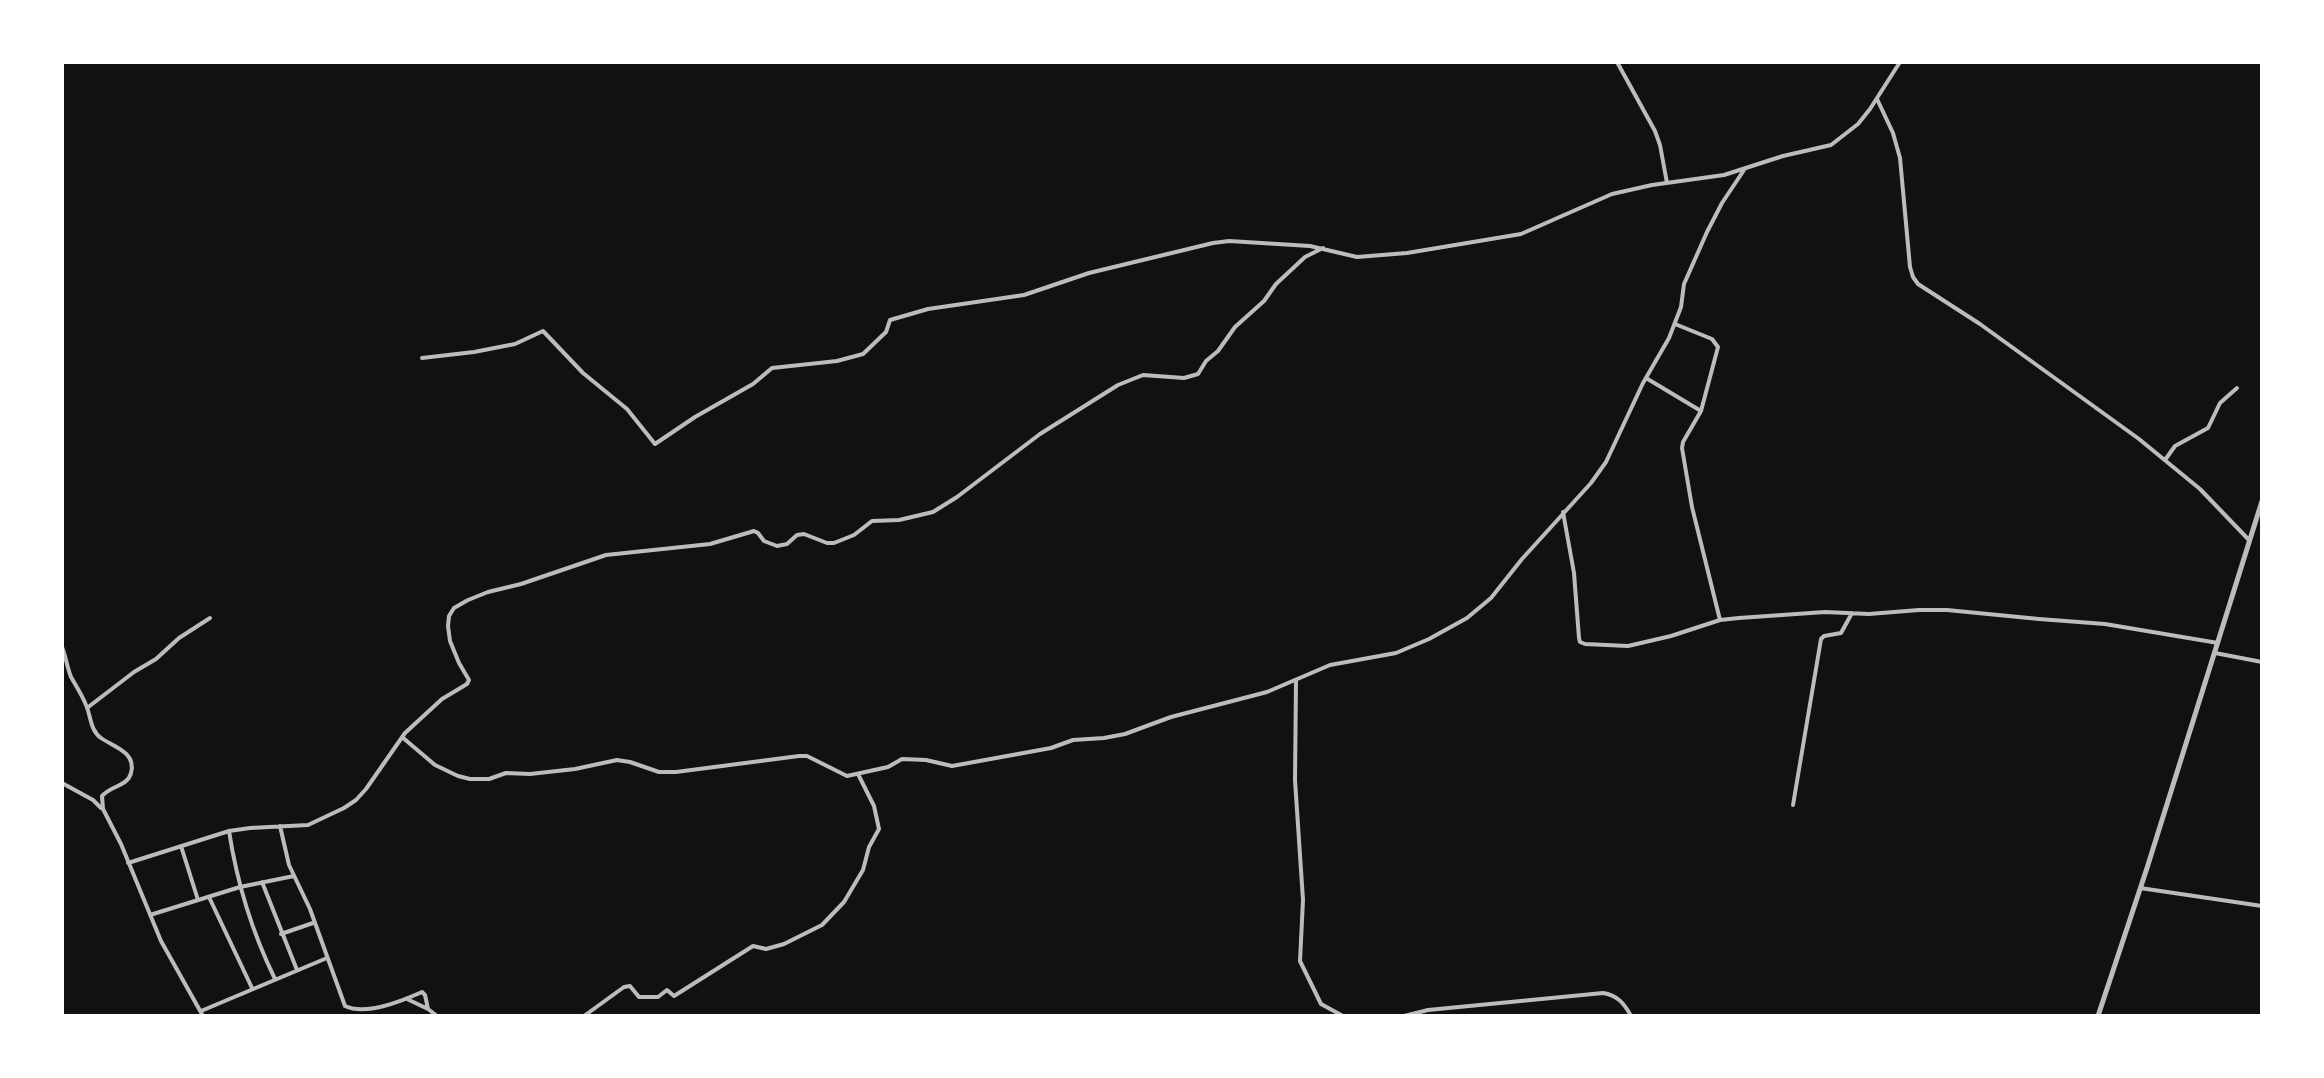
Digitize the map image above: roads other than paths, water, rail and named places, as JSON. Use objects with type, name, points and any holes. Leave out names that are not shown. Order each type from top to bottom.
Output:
[{"type":"street","points":[[1617,62],[1655,131],[1667,183]]},
{"type":"street","points":[[422,358],[515,344],[543,331],[583,373],[627,409],[655,444],[753,384],[772,368],[837,361],[863,354],[886,332],[890,320],[915,311],[1011,298],[1089,273],[1213,243],[1269,243],[1323,248],[1357,257],[1501,239],[1544,226],[1612,194],[1744,170],[1764,161],[1831,145],[1858,124],[1900,62]]},
{"type":"street","points":[[1876,98],[1893,133],[1900,158],[1910,267],[1918,284],[1980,324],[2165,460],[2200,489],[2250,542]]},
{"type":"street","points":[[402,737],[435,765],[458,776],[480,780],[506,773],[575,769],[617,760],[659,772],[676,772],[799,756],[807,756],[847,776],[888,767],[902,759],[952,766],[1051,748],[1073,740],[1125,734],[1171,717],[1251,698],[1330,665],[1396,653],[1449,629],[1491,598],[1598,474],[1675,324],[1684,284],[1707,232],[1744,170]]},
{"type":"street","points":[[128,863],[229,831],[308,825],[356,800],[402,737],[442,699],[467,684],[469,676],[459,663],[448,626],[454,608],[468,600],[606,555],[710,544],[754,531],[764,541],[777,546],[783,546],[792,537],[804,534],[834,543],[854,535],[872,521],[899,520],[933,512],[1040,434],[1118,385],[1143,375],[1184,378],[1198,374],[1235,327],[1264,301],[1276,284],[1299,261],[1323,248]]},
{"type":"street","points":[[1675,324],[1712,339],[1718,347],[1701,411],[1682,448],[1692,507],[1720,620]]},
{"type":"street","points":[[1646,378],[1701,411]]},
{"type":"street","points":[[2165,460],[2175,446],[2208,428],[2220,403],[2237,388]]},
{"type":"street","points":[[2098,1016],[2262,501]]},
{"type":"street","points":[[1563,512],[1574,573],[1580,642],[1585,644],[1628,646],[1720,620],[1825,612],[1947,610],[2105,624],[2218,643]]},
{"type":"street","points":[[1793,805],[1821,639],[1841,633],[1852,613]]},
{"type":"street","points":[[87,708],[210,618]]},
{"type":"street","points":[[62,647],[97,734],[118,745],[132,769],[127,780],[102,796],[103,809],[161,941],[202,1014],[252,988],[327,958]]},
{"type":"street","points":[[2215,653],[2262,662]]},
{"type":"street","points":[[1296,681],[1295,780],[1303,900],[1300,961],[1321,1004],[1343,1016]]},
{"type":"street","points":[[584,1016],[624,987],[630,986],[639,997],[658,997],[667,990],[674,996],[753,946],[766,949],[784,944],[822,925],[844,902],[863,870],[869,847],[879,829],[874,806],[858,774]]},
{"type":"street","points":[[62,783],[103,809]]},
{"type":"street","points":[[280,826],[286,855],[343,1002],[349,1008],[391,1005],[424,993],[428,1009]]},
{"type":"street","points":[[229,831],[240,887],[275,979]]},
{"type":"street","points":[[181,846],[198,900]]},
{"type":"street","points":[[150,915],[240,887],[294,876]]},
{"type":"street","points":[[262,882],[297,970]]},
{"type":"street","points":[[2140,888],[2262,906]]},
{"type":"street","points":[[209,897],[252,988]]},
{"type":"street","points":[[281,934],[314,923]]},
{"type":"street","points":[[1404,1016],[1428,1010],[1603,993],[1619,999],[1631,1016]]},
{"type":"street","points":[[407,999],[437,1016]]}]
